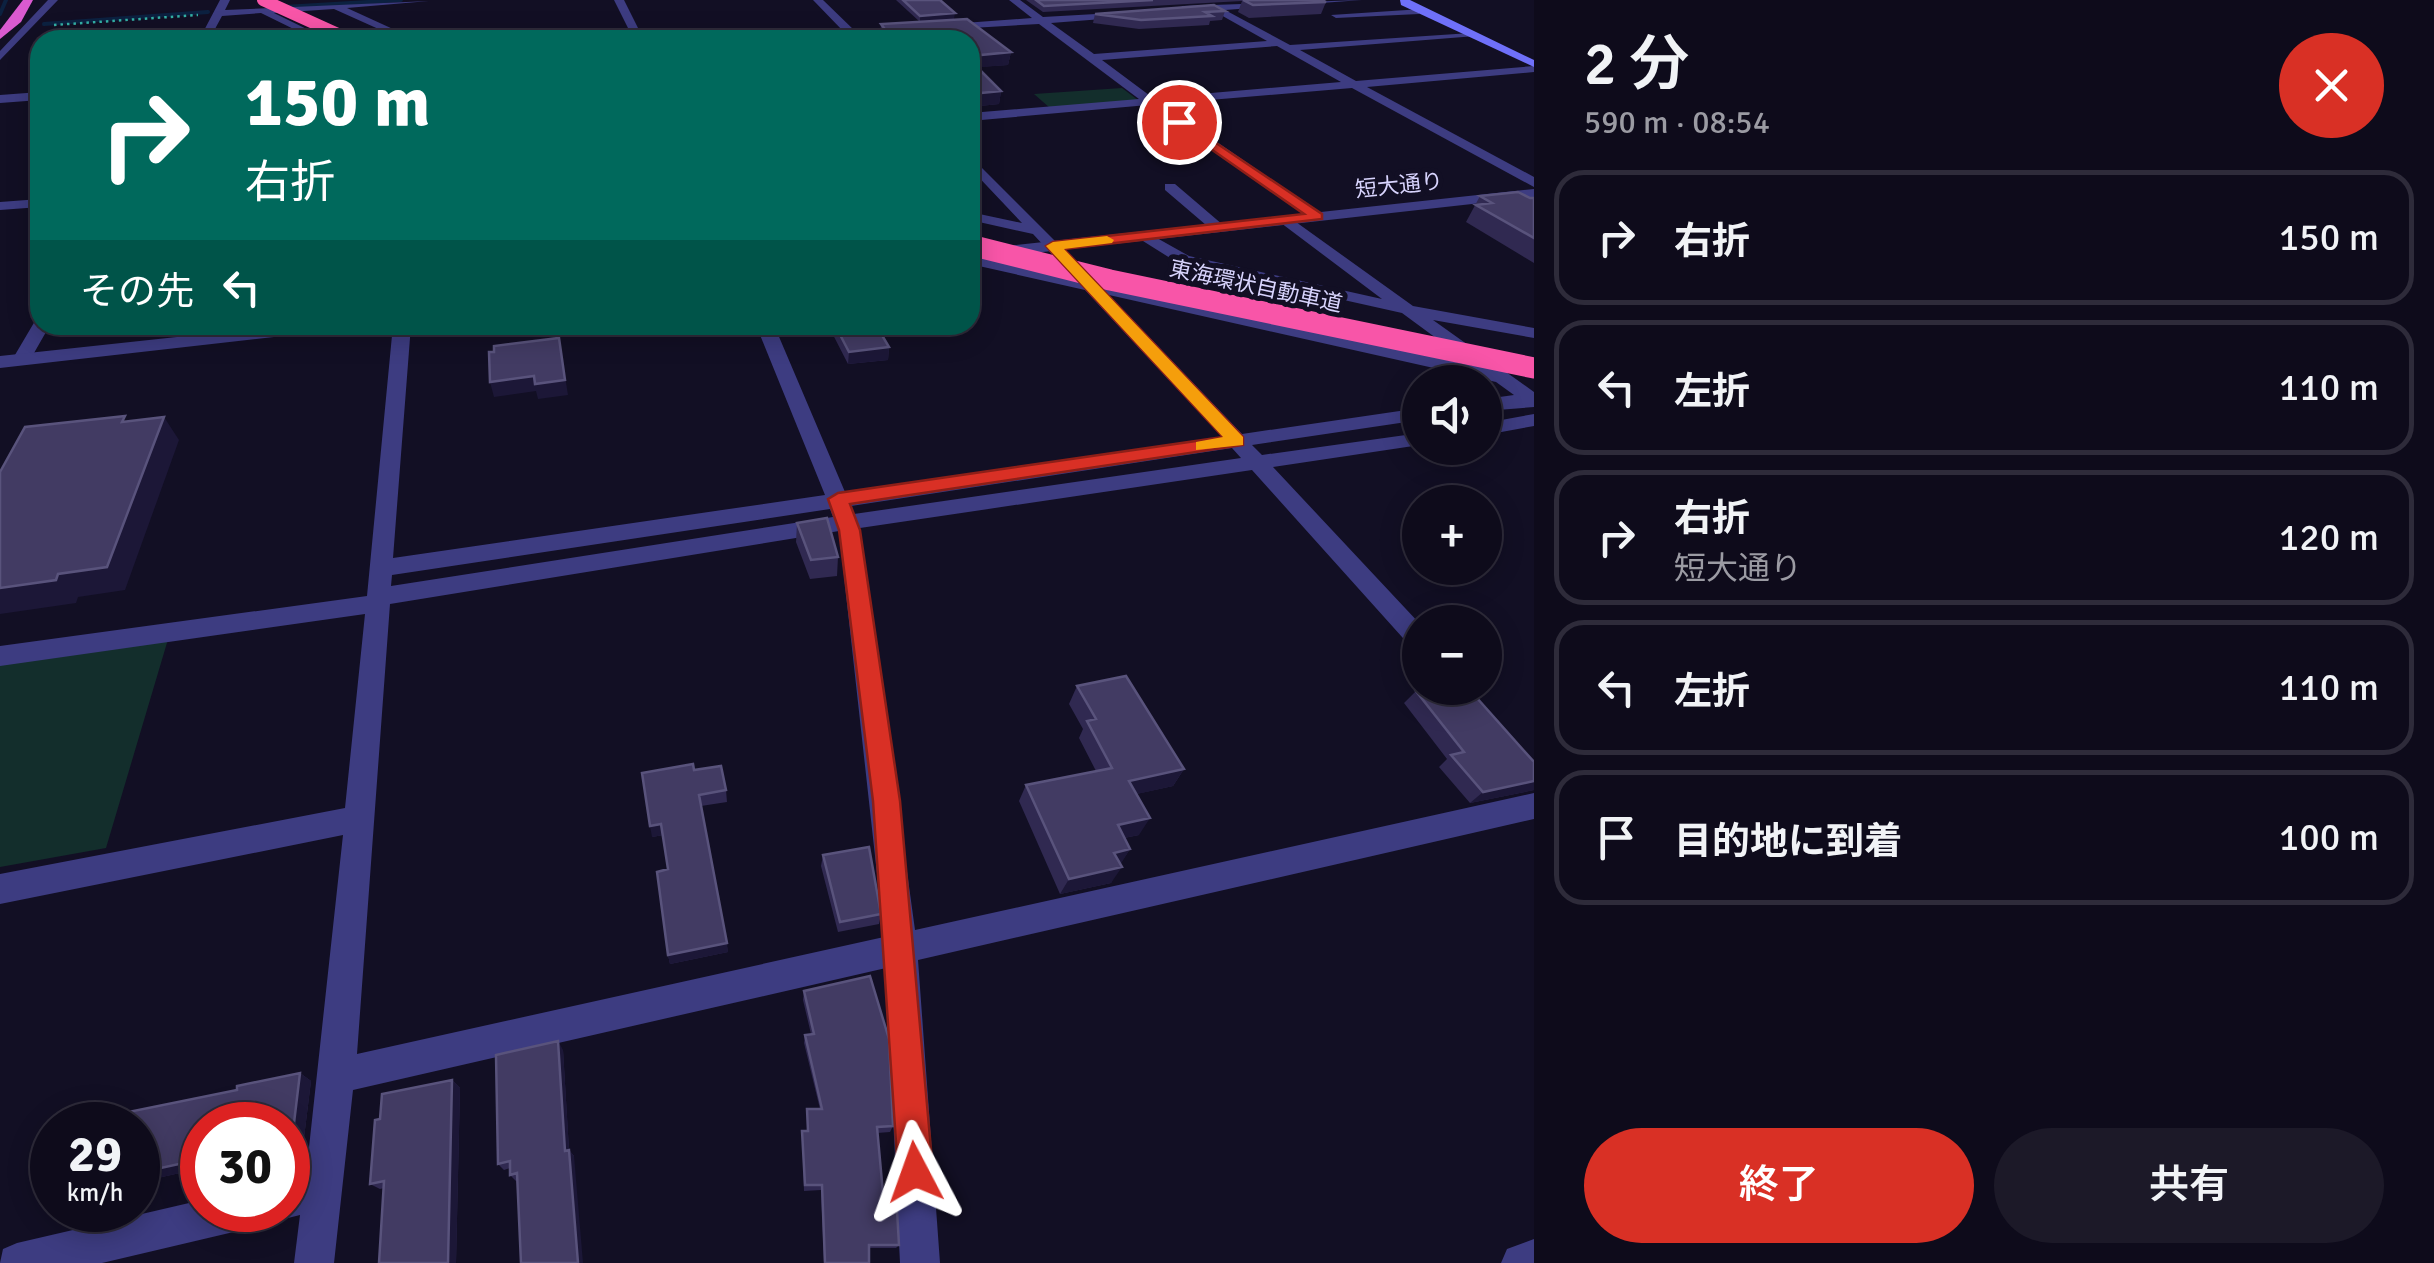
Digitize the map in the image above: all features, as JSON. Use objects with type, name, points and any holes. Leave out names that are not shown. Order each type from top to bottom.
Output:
[{"type":"highway","points":[[2,34],[17,20],[28,0]]},
{"type":"highway","points":[[263,5],[326,30]]},
{"type":"highway","name":"東海環状自動車道","points":[[980,247],[1129,284],[1534,368]]},
{"type":"main road","points":[[1405,0],[1404,3],[1534,66]]},
{"type":"street","points":[[0,57],[53,0]]},
{"type":"street","points":[[209,30],[225,0]]},
{"type":"street","points":[[240,0],[263,5],[333,6],[424,0]]},
{"type":"street","points":[[320,0],[389,30]]},
{"type":"street","points":[[619,0],[635,30]]},
{"type":"street","points":[[818,0],[848,30]]},
{"type":"street","points":[[1014,0],[1148,100],[1317,216]]},
{"type":"street","points":[[1172,9],[1207,3],[1357,0]]},
{"type":"street","points":[[1207,3],[1534,183]]},
{"type":"street","points":[[218,14],[263,5],[307,30]]},
{"type":"street","points":[[1329,15],[1420,11]]},
{"type":"street","points":[[905,30],[1147,13]]},
{"type":"street","points":[[1236,20],[1256,19]]},
{"type":"street","points":[[1090,58],[1470,36]]},
{"type":"street","points":[[980,116],[1534,66]]},
{"type":"street","points":[[0,99],[30,97]]},
{"type":"street","points":[[1520,172],[1534,165]]},
{"type":"street","points":[[980,170],[1402,620]]},
{"type":"street","points":[[1170,187],[1218,228]]},
{"type":"street","name":"短大通り","points":[[980,256],[1534,193]]},
{"type":"street","points":[[0,206],[30,203]]},
{"type":"street","points":[[980,218],[1040,232]]},
{"type":"street","points":[[1284,220],[1533,399]]},
{"type":"street","points":[[1142,236],[1184,260],[1534,333]]},
{"type":"street","points":[[980,259],[1506,380]]},
{"type":"street","points":[[21,360],[35,335]]},
{"type":"street","points":[[0,362],[246,335]]},
{"type":"street","points":[[310,1173],[336,1076],[401,335]]},
{"type":"street","points":[[769,335],[843,512],[886,801],[901,948],[920,1263]]},
{"type":"street","points":[[1502,403],[1533,399]]},
{"type":"street","points":[[1248,453],[1402,418]]},
{"type":"street","points":[[1502,426],[1534,420]]},
{"type":"street","points":[[0,656],[379,587],[843,512],[1248,453],[1402,440]]},
{"type":"street","points":[[336,1076],[1534,806]]},
{"type":"street","points":[[0,889],[359,819]]},
{"type":"street","points":[[16,1263],[180,1225]]},
{"type":"street","points":[[309,1232],[314,1263]]},
{"type":"street","points":[[1522,1263],[1534,1259]]},
{"type":"path","points":[[31,27],[218,14]]},
{"type":"green space","points":[[1122,88],[1138,100],[1050,108],[1034,94]]},
{"type":"green space","points":[[169,636],[106,848],[0,867],[0,661]]},
{"type":"building","points":[[903,0],[940,0],[955,13],[920,16]]},
{"type":"building","points":[[1036,0],[1153,0],[1044,6]]},
{"type":"building","points":[[1243,0],[1322,0],[1326,2],[1253,5]]},
{"type":"building","points":[[1214,5],[1225,11],[1205,12],[1212,16],[1141,20],[1095,14]]},
{"type":"building","points":[[967,19],[1011,52],[980,55],[980,30],[886,30],[881,24]]},
{"type":"building","points":[[980,70],[1001,91],[980,93]]},
{"type":"building","points":[[1518,192],[1534,198],[1534,238],[1476,205],[1492,203],[1480,196]]},
{"type":"building","points":[[840,335],[882,335],[889,347],[849,352]]},
{"type":"building","points":[[559,338],[565,380],[535,384],[534,376],[490,382],[489,352],[494,352],[494,346]]},
{"type":"building","points":[[125,416],[122,422],[164,417],[107,567],[0,588],[0,472],[25,427]]},
{"type":"building","points":[[827,518],[838,557],[811,560],[797,523]]},
{"type":"building","points":[[1126,676],[1184,769],[1129,781],[1150,818],[1118,825],[1130,849],[1114,853],[1122,867],[1069,879],[1026,785],[1112,768],[1087,721],[1096,719],[1077,686]]},
{"type":"building","points":[[1427,705],[1483,705],[1534,762],[1534,781],[1483,792],[1451,755],[1464,752]]},
{"type":"building","points":[[693,764],[694,770],[721,766],[726,790],[699,795],[727,943],[668,955],[657,872],[668,869],[661,824],[650,826],[642,773]]},
{"type":"building","points":[[869,847],[881,914],[840,922],[823,855]]},
{"type":"building","points":[[870,976],[889,1039],[893,1126],[877,1127],[883,1193],[896,1193],[899,1245],[869,1245],[869,1263],[825,1263],[822,1185],[805,1185],[802,1131],[808,1131],[807,1109],[822,1109],[805,1035],[814,1034],[804,991]]},
{"type":"building","points":[[558,1041],[578,1263],[521,1263],[517,1173],[510,1175],[510,1161],[498,1164],[496,1055]]},
{"type":"building","points":[[300,1073],[297,1102],[180,1102],[180,1164],[160,1168],[160,1106],[237,1090],[237,1086]]},
{"type":"building","points":[[452,1080],[448,1263],[379,1263],[384,1181],[370,1184],[375,1120],[380,1119],[382,1094]]},
{"type":"waterway","points":[[0,14],[6,0]]},
{"type":"waterway","points":[[284,7],[401,0]]},
{"type":"waterway","points":[[44,24],[208,12]]},
{"type":"slow traffic","points":[[1107,240],[1053,246],[1237,441],[1202,446]]},
{"type":"route","points":[[915,1172],[901,948],[886,801],[852,570],[850,530],[838,499],[1237,441],[1053,246],[1317,216],[1179,122]]}]
